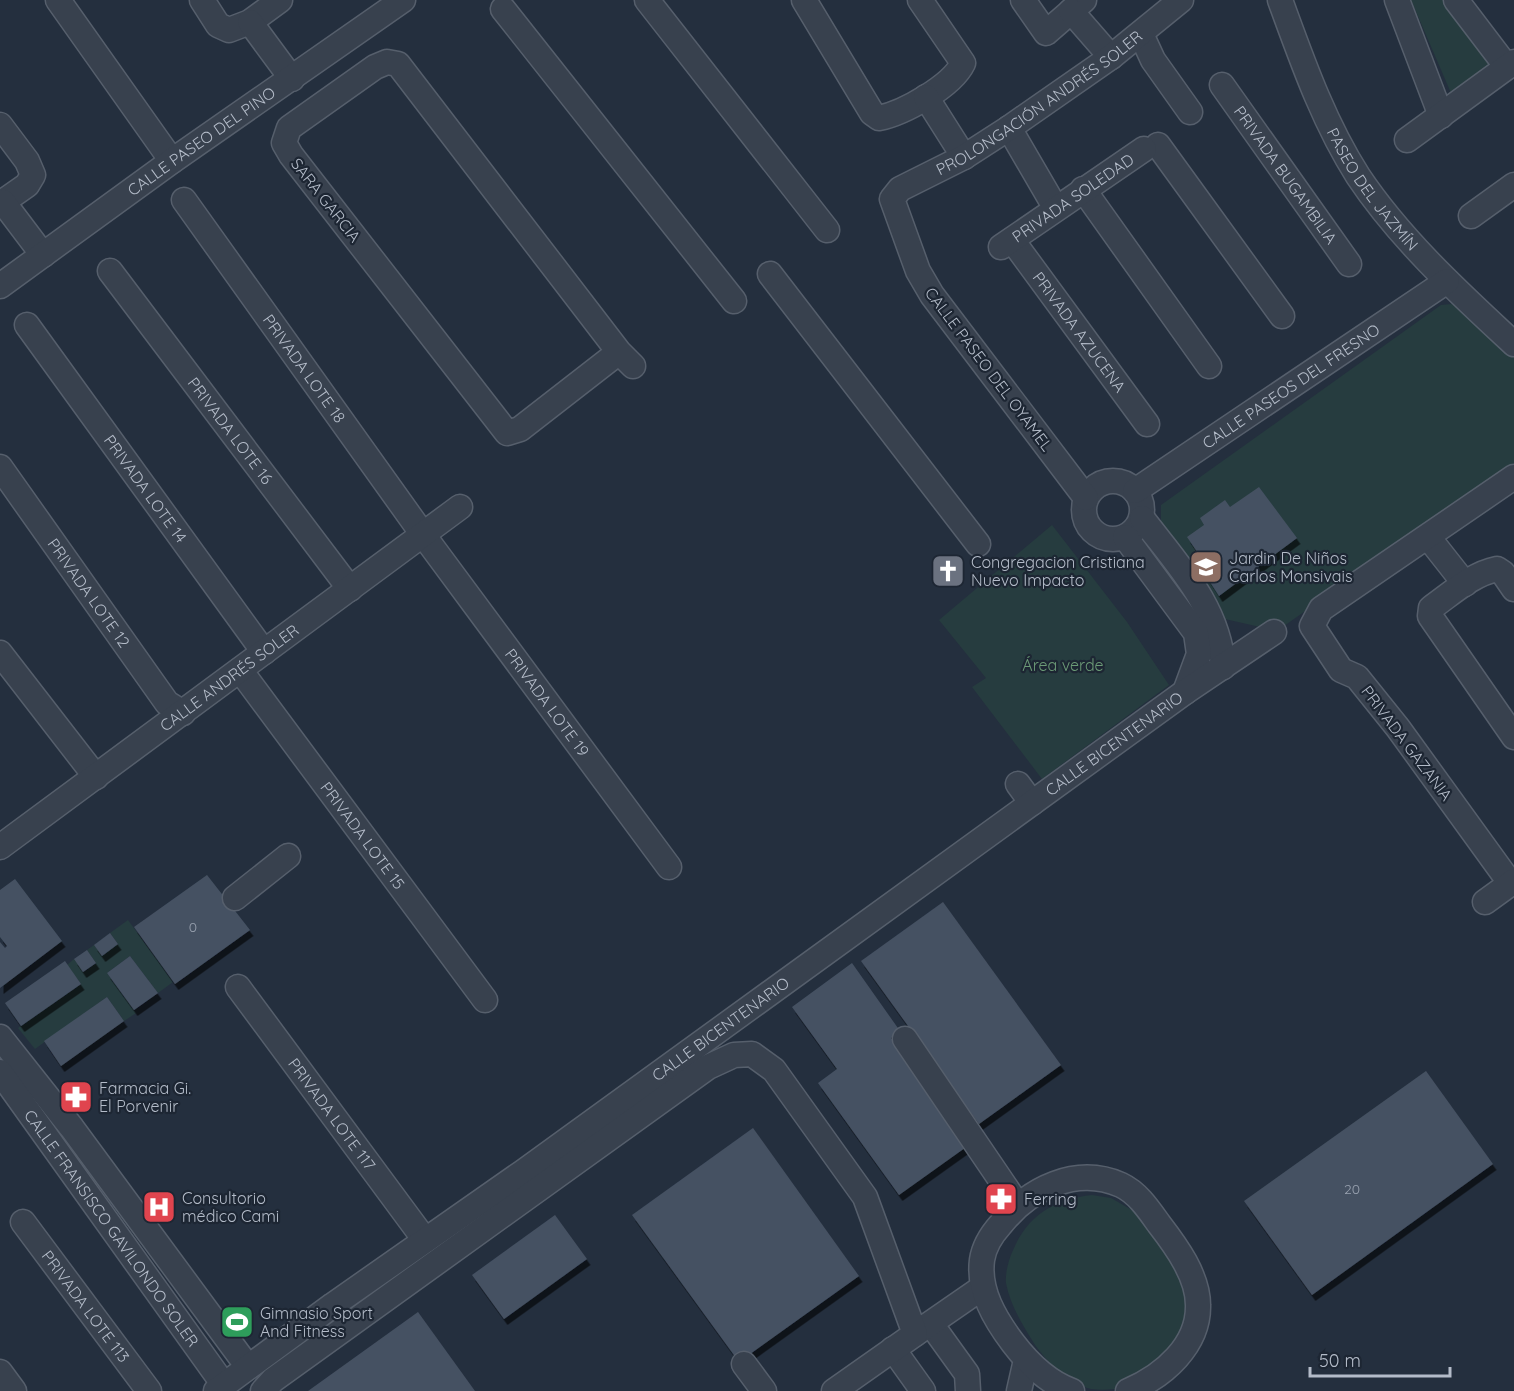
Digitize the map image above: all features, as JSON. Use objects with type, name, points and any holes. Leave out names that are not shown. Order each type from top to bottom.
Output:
[{"type":"street","points":[[58,0],[172,161]]},
{"type":"street","points":[[202,0],[224,29],[236,29],[250,22],[280,0]]},
{"type":"street","name":"CALLE PASEO DEL PINO","points":[[0,286],[172,161],[403,0]]},
{"type":"street","points":[[646,0],[827,230]]},
{"type":"street","points":[[804,0],[875,117],[885,117],[926,97],[954,77],[963,63],[920,0]]},
{"type":"street","points":[[1023,0],[1046,33],[1078,6],[1111,57]]},
{"type":"street","name":"PROLONGACIÓN ANDRÉS SOLER","points":[[892,199],[900,189],[964,157],[1009,128],[1111,57],[1181,0]]},
{"type":"street","name":"PASEO DEL JAZMÍN","points":[[1280,0],[1314,92],[1359,176],[1447,280],[1514,344]]},
{"type":"street","points":[[1397,0],[1441,116]]},
{"type":"street","points":[[1407,140],[1511,65],[1456,0]]},
{"type":"street","points":[[503,9],[734,301]]},
{"type":"street","points":[[250,22],[292,79]]},
{"type":"street","points":[[1141,34],[1153,60],[1190,112]]},
{"type":"street","name":"SARA GARCIA","points":[[387,62],[398,64],[626,359],[520,429],[507,433],[284,144],[289,128],[375,67],[387,62]]},
{"type":"street","name":"PRIVADA BUGAMBILIA","points":[[1222,85],[1349,264]]},
{"type":"street","points":[[926,97],[964,157]]},
{"type":"street","points":[[0,125],[27,161],[33,175],[27,185],[2,203],[43,255]]},
{"type":"street","points":[[1009,128],[1055,207]]},
{"type":"street","name":"PRIVADA SOLEDAD","points":[[1006,244],[1055,207],[1151,147],[1282,316]]},
{"type":"street","points":[[1083,189],[1209,366]]},
{"type":"street","points":[[1471,216],[1511,191]]},
{"type":"street","name":"CALLE PASEO DEL OYAMEL","points":[[892,199],[918,271],[932,295],[1086,498]]},
{"type":"street","name":"PRIVADA LOTE 18","points":[[184,201],[424,536]]},
{"type":"street","name":"PRIVADA AZUCENA","points":[[1006,244],[1147,424]]},
{"type":"street","name":"PRIVADA LOTE 16","points":[[110,272],[350,589]]},
{"type":"street","points":[[770,274],[978,544]]},
{"type":"street","name":"CALLE PASEOS DEL FRESNO","points":[[1135,491],[1447,280]]},
{"type":"street","name":"PRIVADA LOTE 14","points":[[27,325],[264,652]]},
{"type":"street","name":"PRIVADA LOTE 12","points":[[0,467],[167,703],[183,713]]},
{"type":"street","points":[[1465,584],[1428,537],[1514,477]]},
{"type":"street","points":[[1142,518],[1133,532],[1125,537],[1110,538],[1093,531],[1084,516],[1086,498],[1092,490],[1108,481],[1127,485],[1135,491],[1140,499],[1142,518],[1210,610],[1218,632],[1223,667]]},
{"type":"street","name":"CALLE ANDRÉS SOLER","points":[[3,839],[96,777],[424,536],[460,507]]},
{"type":"street","name":"PRIVADA LOTE 19","points":[[424,536],[669,867]]},
{"type":"street","points":[[1125,537],[1196,633],[1199,654],[1185,692]]},
{"type":"street","name":"PRIVADA GAZANIA","points":[[1428,537],[1321,609],[1312,626],[1341,670],[1357,677],[1398,728],[1512,883],[1485,902]]},
{"type":"street","points":[[1514,589],[1503,573],[1497,569],[1465,584],[1431,608],[1432,622],[1514,737]]},
{"type":"street","name":"CALLE BICENTENARIO","points":[[220,1388],[248,1367],[327,1296],[425,1240],[532,1166],[1185,692],[1274,632]]},
{"type":"street","points":[[0,653],[96,777]]},
{"type":"street","name":"PRIVADA LOTE 15","points":[[240,670],[485,1000]]},
{"type":"street","points":[[1018,784],[1032,803]]},
{"type":"street","points":[[235,897],[288,856]]},
{"type":"street","name":"PRIVADA LOTE 117","points":[[238,987],[425,1240]]},
{"type":"street","name":"CALLE FRANSISCO GAVILONDO SOLER","points":[[0,1037],[72,1128],[248,1367]]},
{"type":"street","points":[[905,1040],[1017,1204]]},
{"type":"street","points":[[263,1391],[273,1380],[708,1067],[734,1055],[752,1054],[774,1070],[860,1188],[923,1329],[967,1374],[968,1391]]},
{"type":"street","name":"CALLE FRANSISCO GAVILONDO SOLER","points":[[0,1072],[53,1144],[220,1388]]},
{"type":"street","points":[[53,1144],[72,1128]]},
{"type":"street","points":[[1072,1391],[1047,1378],[1026,1360],[990,1307],[983,1287],[982,1259],[990,1238],[1017,1204],[1065,1180],[1094,1178],[1122,1186],[1141,1200],[1186,1263],[1198,1295],[1198,1320],[1190,1341],[1172,1363],[1128,1391]]},
{"type":"street","name":"PRIVADA LOTE 113","points":[[23,1222],[149,1391]]},
{"type":"street","points":[[834,1391],[983,1287]]},
{"type":"street","points":[[893,1349],[923,1391]]},
{"type":"street","points":[[1019,1391],[1026,1360]]},
{"type":"street","points":[[744,1365],[764,1391]]},
{"type":"street","points":[[0,1372],[14,1391]]},
{"type":"green space","points":[[1411,0],[1445,0],[1495,70],[1454,100]]},
{"type":"green space","points":[[1452,304],[1514,351],[1514,463],[1277,631],[1225,619],[1161,524],[1161,505],[1441,305]]},
{"type":"green space","name":"Área verde","points":[[1052,525],[1127,622],[1169,685],[1042,779],[972,687],[986,678],[939,620]]},
{"type":"green space","points":[[128,920],[173,982],[158,993],[130,956],[107,973],[136,1013],[124,1021],[107,997],[35,1049],[18,1028],[81,984],[67,965],[74,959],[84,972],[96,963],[87,950],[94,945],[103,956],[118,944],[110,933]]},
{"type":"green space","points":[[1092,1195],[1111,1198],[1144,1217],[1184,1275],[1190,1322],[1141,1386],[1091,1389],[1066,1377],[1046,1359],[1035,1345],[1008,1291],[1006,1279],[1009,1261],[1027,1226],[1045,1210],[1055,1205]]},
{"type":"building","points":[[1259,487],[1297,538],[1219,596],[1197,562],[1202,559],[1187,537],[1204,525],[1200,518],[1225,500],[1230,507]]},
{"type":"building","points":[[207,875],[250,930],[175,984],[134,927]]},
{"type":"building","points":[[15,879],[62,941],[0,988],[0,942],[5,948],[7,946],[0,937],[0,890]]},
{"type":"building","points":[[943,902],[1061,1065],[979,1124],[861,961]]},
{"type":"building","points":[[110,933],[118,944],[102,956],[94,945]]},
{"type":"building","points":[[87,950],[96,963],[83,972],[74,959]]},
{"type":"building","points":[[130,956],[158,993],[134,1010],[107,973]]},
{"type":"building","points":[[65,961],[81,984],[21,1026],[5,1003]]},
{"type":"building","points":[[852,963],[900,1031],[891,1038],[969,1145],[899,1195],[818,1083],[837,1069],[792,1007]]},
{"type":"building","points":[[107,997],[124,1021],[61,1066],[44,1041]]},
{"type":"building","points":[[1426,1071],[1493,1164],[1312,1295],[1244,1201]]},
{"type":"building","points":[[753,1128],[859,1276],[739,1362],[632,1215]]},
{"type":"building","points":[[555,1215],[587,1259],[504,1319],[472,1275]]},
{"type":"building","points":[[418,1312],[475,1391],[308,1391]]},
{"type":"place","name":"Jardin De Niños Carlos Monsivais","points":[[1206,567]]},
{"type":"place","name":"Congregacion Cristiana Nuevo Impacto","points":[[948,571]]},
{"type":"place","name":"Farmacia Gi. El Porvenir","points":[[76,1097]]},
{"type":"place","name":"Ferring","points":[[1001,1199]]},
{"type":"place","name":"Consultorio médico Cami","points":[[159,1207]]},
{"type":"place","name":"Gimnasio Sport And Fitness","points":[[237,1322]]}]
